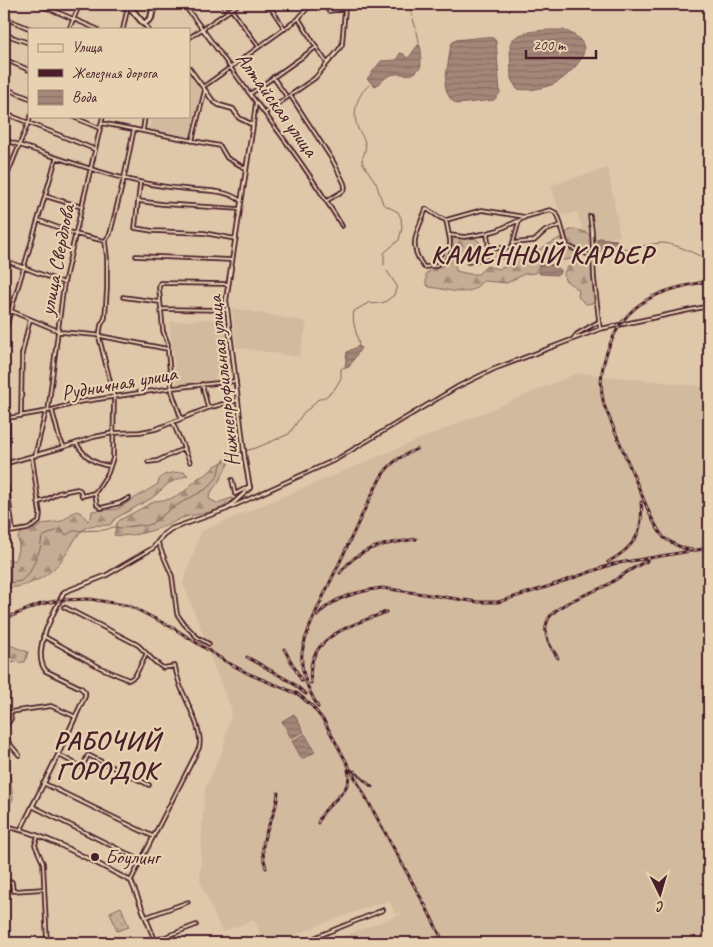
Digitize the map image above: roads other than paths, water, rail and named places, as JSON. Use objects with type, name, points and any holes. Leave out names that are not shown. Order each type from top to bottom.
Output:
[{"type":"main road","points":[[128,5],[144,24],[151,18],[154,4]]},
{"type":"street","points":[[38,4],[95,28]]},
{"type":"street","points":[[69,28],[80,4]]},
{"type":"street","points":[[153,9],[166,4]]},
{"type":"street","name":"Алтайская улица","points":[[183,4],[265,113],[327,201],[342,226]]},
{"type":"street","points":[[222,4],[227,11]]},
{"type":"street","points":[[190,37],[239,4]]},
{"type":"street","points":[[268,4],[285,29]]},
{"type":"street","points":[[192,141],[204,89],[231,67],[298,19],[308,5],[311,4]]},
{"type":"street","points":[[265,113],[315,78],[342,45],[345,9],[329,11],[322,4]]},
{"type":"street","points":[[122,28],[128,5]]},
{"type":"street","points":[[232,9],[259,47]]},
{"type":"street","points":[[4,18],[29,28]]},
{"type":"street","points":[[298,19],[315,48],[322,54],[327,63]]},
{"type":"street","points":[[144,24],[147,28]]},
{"type":"street","points":[[4,34],[28,43]]},
{"type":"street","points":[[250,94],[315,48]]},
{"type":"street","points":[[4,59],[28,70]]},
{"type":"street","points":[[190,69],[216,103],[233,108],[239,118],[253,125]]},
{"type":"street","points":[[273,77],[289,96],[333,161],[344,183],[344,189],[327,201]]},
{"type":"street","points":[[4,88],[28,98]]},
{"type":"street","name":"Нижнепрофильная улица","points":[[250,486],[244,454],[227,310],[228,284],[256,102]]},
{"type":"street","points":[[4,113],[94,149]]},
{"type":"street","points":[[4,183],[31,118]]},
{"type":"street","points":[[76,118],[100,128]]},
{"type":"street","name":"улица Свердлова","points":[[13,531],[28,529],[40,522],[33,457],[47,411],[64,283],[102,118]]},
{"type":"street","points":[[143,130],[145,118]]},
{"type":"street","points":[[101,123],[220,146],[227,158],[245,168]]},
{"type":"street","points":[[38,502],[58,493],[77,489],[80,490],[81,496],[94,493],[104,480],[111,466],[113,458],[114,397],[99,337],[101,325],[105,318],[107,288],[105,240],[110,234],[134,128]]},
{"type":"street","points":[[4,140],[90,170],[140,183],[160,187],[227,193],[241,201]]},
{"type":"street","points":[[4,334],[56,158]]},
{"type":"street","points":[[140,183],[135,228],[154,231],[204,233],[236,239]]},
{"type":"street","points":[[45,196],[82,207]]},
{"type":"street","points":[[138,201],[240,209]]},
{"type":"street","points":[[446,220],[451,247],[436,266],[424,267],[416,256],[414,244],[426,209],[446,220],[482,210],[526,217]]},
{"type":"street","points":[[449,235],[465,237],[487,233],[526,217],[550,210],[556,214],[567,246],[594,257]]},
{"type":"street","points":[[590,216],[600,329]]},
{"type":"street","points":[[37,220],[76,234],[105,240]]},
{"type":"street","points":[[489,248],[510,247],[513,243],[519,221]]},
{"type":"street","points":[[513,243],[534,241],[545,231],[561,225]]},
{"type":"street","points":[[468,262],[486,258],[489,248],[487,233]]},
{"type":"street","points":[[136,256],[232,260]]},
{"type":"street","points":[[4,260],[64,283]]},
{"type":"street","points":[[181,418],[172,388],[168,341],[163,331],[160,283],[228,284]]},
{"type":"street","points":[[123,297],[160,302]]},
{"type":"street","points":[[21,829],[76,718],[86,693],[81,688],[43,669],[41,652],[43,636],[66,590],[105,576],[153,548],[163,535],[171,529],[273,490],[337,459],[483,373],[600,329],[709,306]]},
{"type":"street","points":[[4,308],[58,331],[168,350]]},
{"type":"street","points":[[161,309],[227,310]]},
{"type":"street","points":[[22,416],[22,354],[30,319]]},
{"type":"street","points":[[573,339],[576,334],[598,322]]},
{"type":"street","name":"Рудничная улица","points":[[8,433],[8,418],[52,410],[79,402],[172,388],[236,381]]},
{"type":"street","points":[[202,384],[208,408]]},
{"type":"street","points":[[4,432],[8,433],[4,465],[64,448],[94,437],[113,433],[147,432],[208,408],[238,400]]},
{"type":"street","points":[[52,410],[64,448]]},
{"type":"street","points":[[173,422],[190,462]]},
{"type":"street","points":[[76,444],[88,459],[111,466]]},
{"type":"street","points":[[148,462],[157,461],[185,448]]},
{"type":"street","points":[[4,478],[13,531],[4,533]]},
{"type":"street","points":[[232,480],[235,494],[250,486]]},
{"type":"street","points":[[227,509],[247,492],[250,486]]},
{"type":"street","points":[[94,493],[97,505],[101,508],[120,503],[129,498]]},
{"type":"street","points":[[158,543],[172,576],[177,614],[197,637],[209,644]]},
{"type":"street","points":[[64,607],[138,645],[163,668],[175,666],[179,682],[199,731],[201,742],[198,752],[152,836],[131,881]]},
{"type":"street","points":[[43,636],[101,668],[129,680],[138,671],[146,653]]},
{"type":"street","points":[[4,712],[51,706],[76,718]]},
{"type":"street","points":[[4,728],[11,719],[10,712]]},
{"type":"street","points":[[4,732],[9,743],[19,755]]},
{"type":"street","points":[[58,755],[82,767],[88,755],[149,785]]},
{"type":"street","points":[[43,784],[152,836]]},
{"type":"street","points":[[32,806],[140,860]]},
{"type":"street","points":[[4,826],[21,829],[38,836],[131,881],[156,942]]},
{"type":"street","points":[[38,836],[35,846],[43,860],[47,943]]},
{"type":"street","points":[[4,883],[12,882],[13,891],[44,889]]},
{"type":"street","points":[[146,917],[188,902]]},
{"type":"street","points":[[301,943],[383,910]]},
{"type":"street","points":[[149,943],[156,942],[196,925]]},
{"type":"water","points":[[563,30],[571,33],[581,41],[584,51],[579,62],[566,76],[554,84],[543,88],[517,89],[511,79],[510,44],[513,39],[533,31]]},
{"type":"water","points":[[493,38],[496,41],[500,93],[494,100],[457,104],[448,95],[445,83],[451,44],[455,40]]},
{"type":"water","points":[[418,45],[420,46],[421,53],[421,66],[414,73],[391,75],[375,86],[367,79],[381,61],[397,60],[400,53],[404,54],[406,58],[409,57]]},
{"type":"water","points":[[597,239],[617,240],[613,245],[613,249],[600,252],[597,251]]},
{"type":"water","points":[[540,264],[554,265],[561,270],[561,273],[557,275],[540,274],[538,272]]},
{"type":"water","points":[[359,346],[361,348],[349,367],[345,368],[347,352]]},
{"type":"water","points":[[294,714],[304,732],[291,738],[282,721]]},
{"type":"water","points":[[305,734],[315,752],[302,759],[292,741]]},
{"type":"waterway","points":[[409,4],[419,46]]},
{"type":"waterway","points":[[371,84],[366,87],[357,102],[355,114],[357,126],[364,138],[365,151],[362,162],[376,183],[383,204],[398,212],[402,228],[399,240],[384,253],[384,265]]},
{"type":"waterway","points":[[614,248],[626,249],[666,243],[685,249],[709,261]]},
{"type":"waterway","points":[[359,346],[354,324],[354,311],[370,302],[372,304],[385,302],[394,295],[397,286],[387,271]]},
{"type":"waterway","points":[[4,584],[21,581],[30,572],[40,549],[42,537],[60,529],[66,535],[73,531],[145,526],[206,489],[216,479],[222,462],[230,455],[256,448],[289,434],[304,412],[317,400],[334,390],[341,378],[341,369],[344,367]]},
{"type":"waterway","points":[[4,745],[13,800],[4,808]]},
{"type":"railway","points":[[692,550],[676,545],[664,538],[651,517],[604,405],[601,378],[607,352],[615,334],[634,309],[660,293],[709,281]]},
{"type":"railway","points":[[318,707],[311,695],[302,668],[302,653],[311,623],[380,479],[396,461],[417,449]]},
{"type":"railway","points":[[608,562],[625,551],[636,538],[641,522],[641,502]]},
{"type":"railway","points":[[340,573],[365,551],[374,547],[416,539]]},
{"type":"railway","points":[[317,616],[330,604],[347,596],[382,588],[478,602],[498,602],[613,564],[709,548]]},
{"type":"railway","points":[[558,658],[546,635],[546,626],[554,612],[571,601],[607,585],[647,561]]},
{"type":"railway","points":[[4,619],[41,604],[61,600],[90,599],[130,606],[175,629],[249,674],[298,694],[312,706],[324,721],[428,911]]},
{"type":"railway","points":[[311,683],[311,667],[315,654],[323,644],[345,628],[386,612]]},
{"type":"railway","points":[[284,649],[302,681]]},
{"type":"railway","points":[[247,657],[291,682],[306,694]]},
{"type":"railway","points":[[318,823],[321,816],[347,785],[349,778],[348,770]]},
{"type":"railway","points":[[354,771],[372,787]]},
{"type":"railway","points":[[266,868],[263,856],[264,838],[274,813],[278,793]]},
{"type":"railway","points":[[425,905],[444,943]]},
{"type":"place","name":"Боулинг","points":[[95,857]]},
{"type":"district","name":"КАМЕННЫЙ КАРЬЕР","points":[[542,254]]},
{"type":"district","name":"РАБОЧИЙ ГОРОДОК","points":[[107,755]]}]
